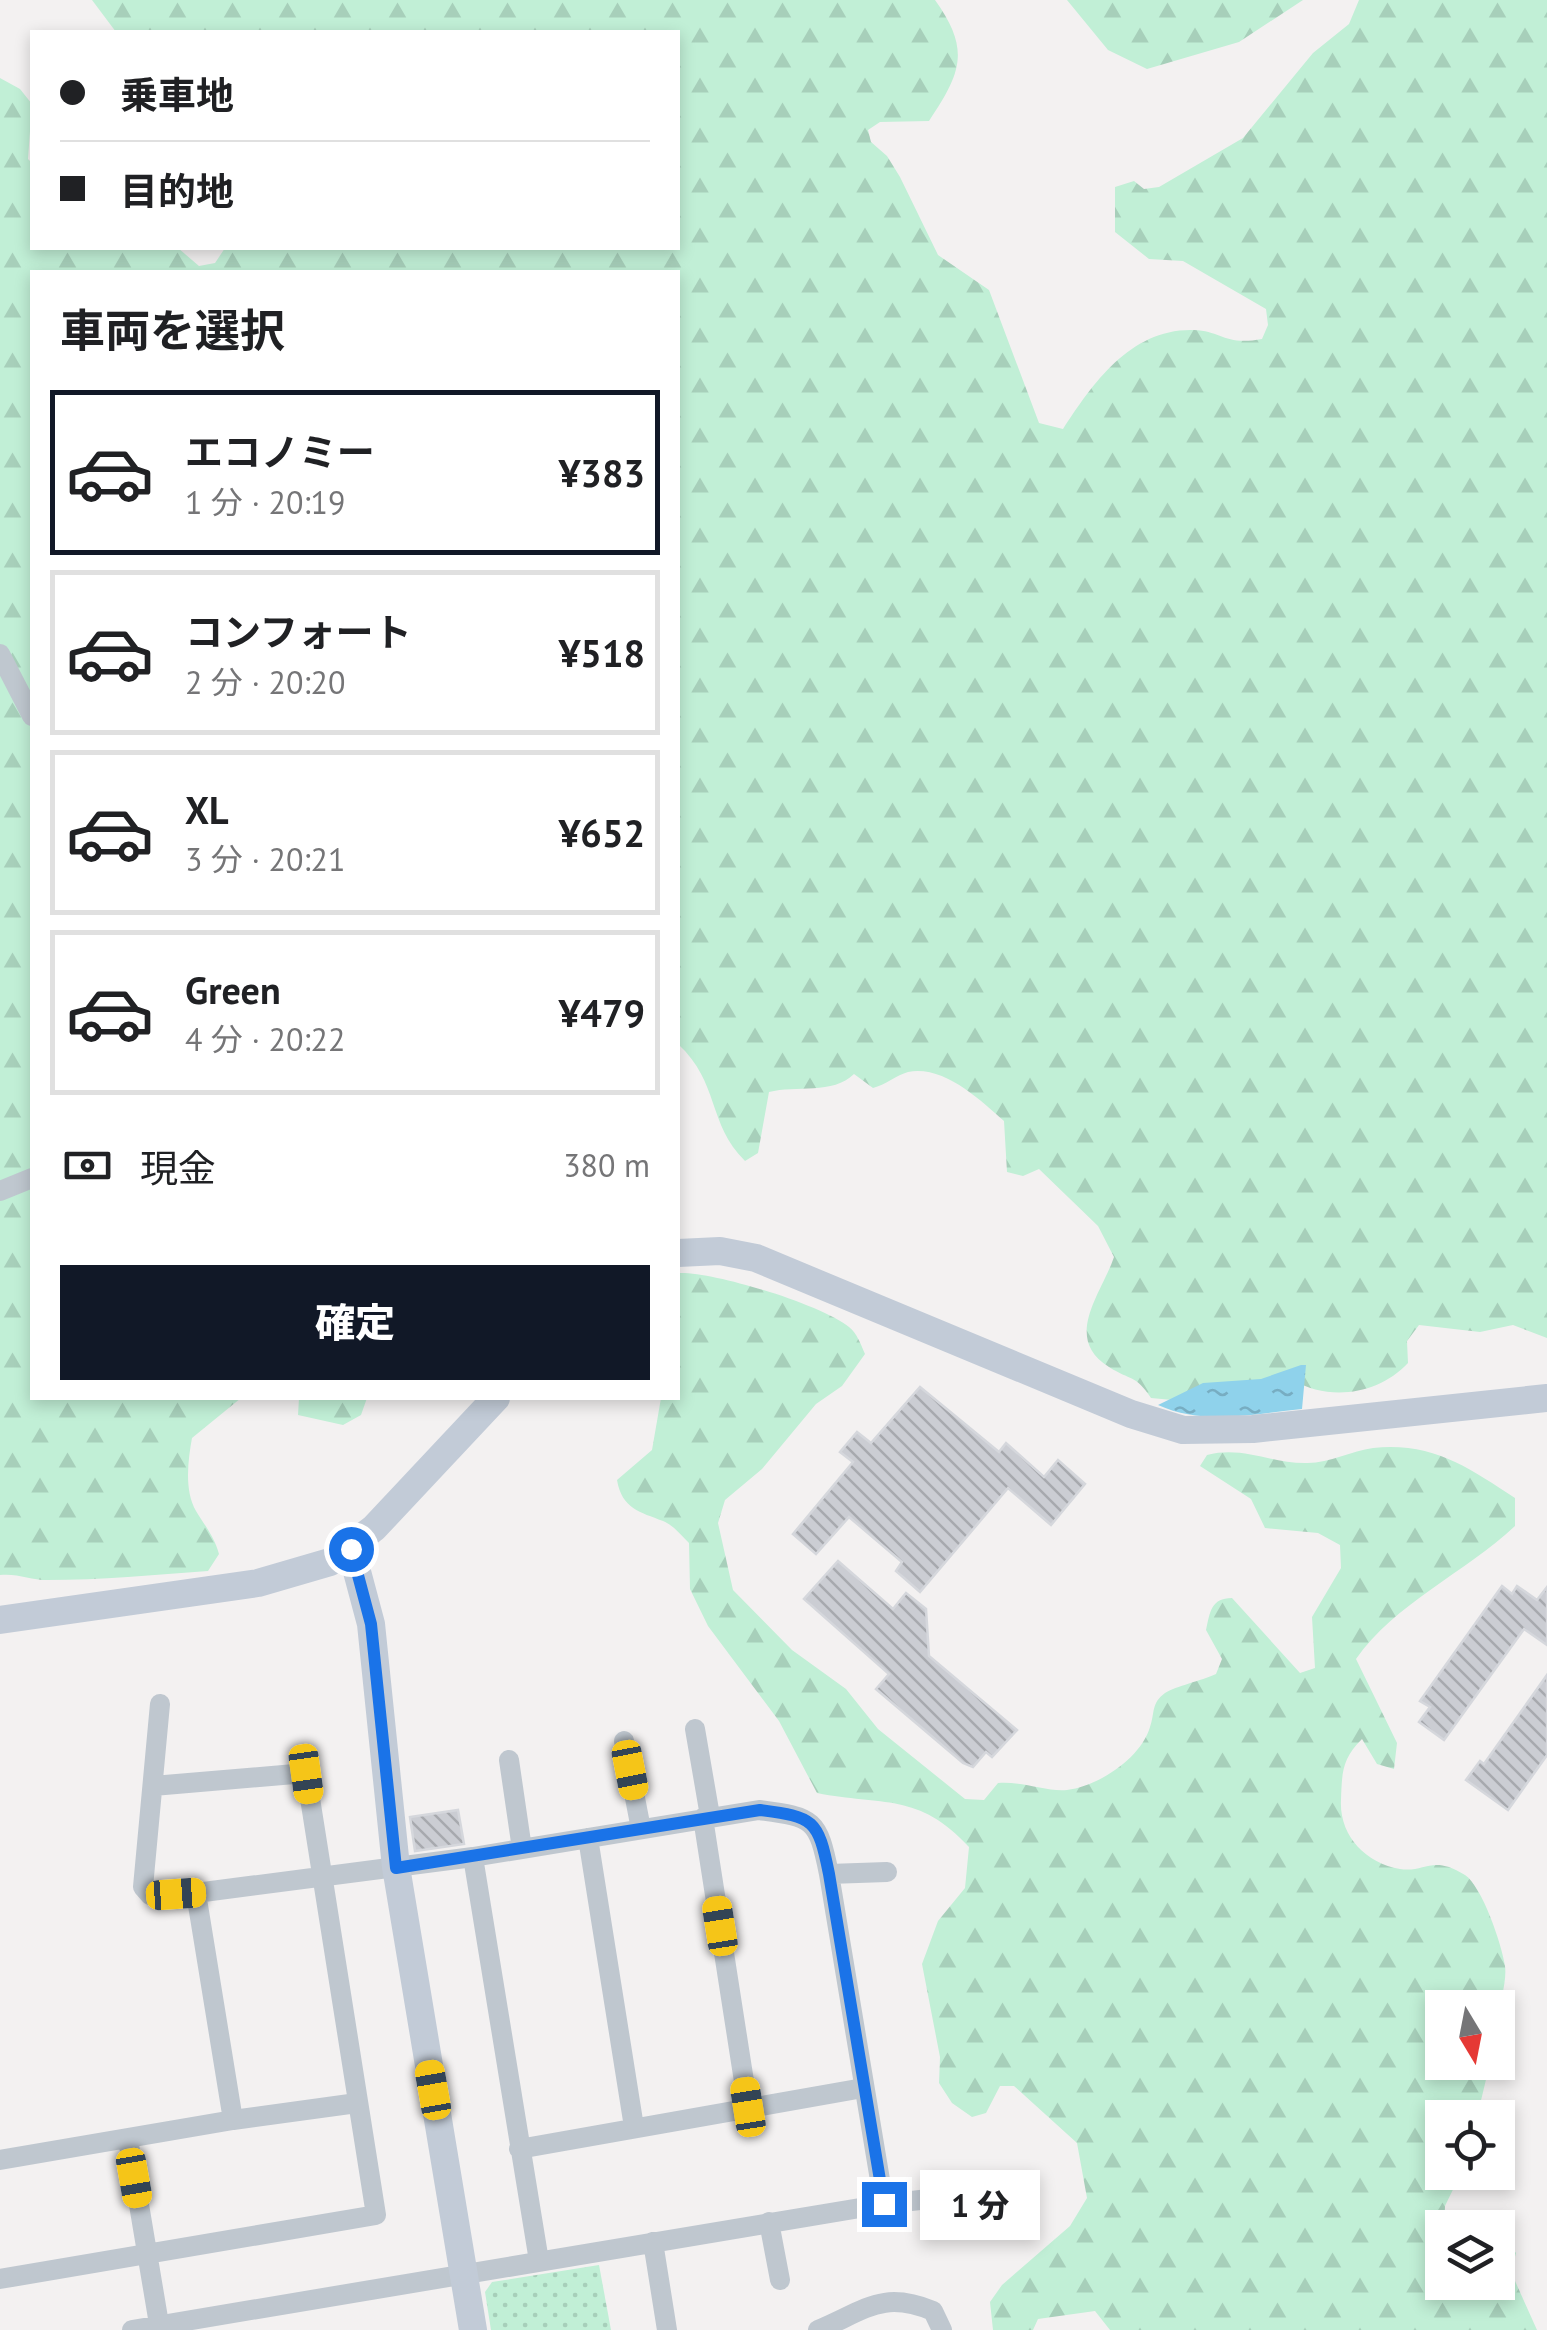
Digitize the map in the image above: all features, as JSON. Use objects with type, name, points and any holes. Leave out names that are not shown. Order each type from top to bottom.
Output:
[{"type":"street","points":[[0,654],[30,712]]},
{"type":"street","points":[[0,1191],[30,1179]]},
{"type":"street","points":[[680,1253],[720,1252],[756,1258],[1131,1414],[1183,1430],[1252,1428],[1547,1398]]},
{"type":"street","points":[[0,1620],[288,1578],[351,1549],[494,1400]]},
{"type":"street","points":[[351,1549],[371,1624],[396,1868],[473,2330]]},
{"type":"street","points":[[160,1704],[143,1887],[150,1895],[320,1879],[760,1810],[803,1817],[822,1836],[884,2204]]},
{"type":"street","points":[[696,1729],[748,2107]]},
{"type":"street","points":[[624,1741],[641,1828]]},
{"type":"street","points":[[509,1760],[522,1849]]},
{"type":"street","points":[[0,2279],[376,2214],[306,1774],[153,1786]]},
{"type":"street","points":[[588,1838],[634,2126]]},
{"type":"street","points":[[473,1857],[539,2260]]},
{"type":"street","points":[[829,1874],[886,1872]]},
{"type":"street","points":[[196,1892],[233,2120]]},
{"type":"street","points":[[519,2148],[864,2088]]},
{"type":"street","points":[[0,2160],[357,2103]]},
{"type":"street","points":[[128,2139],[160,2328]]},
{"type":"street","points":[[132,2330],[769,2222],[938,2198]]},
{"type":"street","points":[[769,2222],[780,2280]]},
{"type":"street","points":[[653,2242],[667,2330]]},
{"type":"street","points":[[818,2330],[890,2299],[904,2299],[933,2312],[942,2330]]},
{"type":"green space","points":[[92,0],[935,0],[954,33],[957,48],[948,89],[929,121],[880,122],[868,130],[871,142],[887,156],[900,177],[938,255],[989,290],[1039,423],[1063,429],[1101,377],[1133,348],[1151,338],[1194,330],[1250,341],[1262,339],[1268,325],[1266,309],[1183,261],[1149,259],[1115,232],[1115,187],[1134,181],[1144,189],[1159,187],[1243,138],[1313,53],[1349,24],[1359,0],[1547,0],[1547,1338],[1513,1325],[1480,1332],[1419,1325],[1407,1341],[1408,1363],[1369,1388],[1322,1391],[1293,1380],[1183,1401],[1151,1398],[1136,1381],[1095,1355],[1088,1343],[1089,1315],[1114,1257],[1098,1226],[1039,1169],[1023,1176],[1007,1172],[1004,1121],[960,1086],[921,1071],[904,1073],[873,1088],[854,1074],[836,1085],[769,1092],[758,1153],[745,1161],[733,1147],[701,1073],[680,1046],[680,270],[30,270],[30,1400],[239,1400],[192,1438],[188,1465],[190,1494],[219,1554],[208,1571],[67,1580],[0,1575],[0,78],[20,89],[30,102],[30,250],[180,250],[199,266],[215,263],[224,250],[680,250],[680,30],[114,30]]},
{"type":"green space","points":[[1067,0],[1303,0],[1239,42],[1147,69],[1108,50]]},
{"type":"green space","points":[[680,1273],[716,1277],[792,1300],[835,1318],[852,1330],[865,1354],[842,1386],[816,1404],[762,1469],[725,1500],[718,1523],[733,1590],[792,1650],[846,1689],[878,1729],[965,1799],[984,1800],[998,1783],[1067,1790],[1079,1787],[1128,1760],[1145,1738],[1155,1704],[1165,1693],[1216,1674],[1222,1659],[1206,1630],[1213,1607],[1220,1600],[1232,1598],[1300,1673],[1315,1668],[1312,1617],[1341,1568],[1340,1545],[1318,1533],[1265,1528],[1251,1499],[1200,1466],[1207,1455],[1233,1452],[1314,1463],[1373,1448],[1414,1449],[1465,1467],[1515,1498],[1515,1526],[1390,1621],[1356,1659],[1397,1743],[1394,1769],[1377,1764],[1362,1739],[1344,1766],[1341,1800],[1344,1825],[1365,1854],[1400,1869],[1437,1865],[1465,1875],[1478,1891],[1496,1931],[1505,1972],[1503,1990],[1425,1990],[1425,2080],[1486,2080],[1481,2100],[1425,2100],[1425,2190],[1453,2190],[1445,2210],[1425,2210],[1425,2300],[1515,2300],[1515,2281],[1537,2330],[1110,2330],[1095,2311],[1038,2319],[1033,2330],[993,2330],[990,2302],[1002,2285],[1070,2226],[1087,2198],[1077,2143],[1014,2086],[1000,2086],[986,2113],[972,2117],[952,2103],[939,2083],[940,2057],[922,1964],[938,1921],[965,1888],[969,1847],[951,1829],[916,1809],[817,1793],[779,1721],[708,1626],[690,1589],[689,1543],[667,1523],[633,1508],[619,1490],[617,1480],[652,1450],[661,1400],[680,1400]]},
{"type":"green space","points":[[299,1400],[366,1400],[361,1415],[343,1425],[298,1415]]},
{"type":"green space","points":[[599,2265],[611,2330],[491,2330],[485,2292],[492,2282]]},
{"type":"water","points":[[1306,1365],[1302,1409],[1211,1417],[1158,1405],[1203,1383],[1261,1379]]},
{"type":"building","points":[[920,1387],[999,1452],[1006,1443],[1044,1477],[1058,1460],[1085,1484],[1051,1525],[1008,1488],[920,1592],[896,1571],[902,1562],[849,1517],[816,1554],[793,1534],[853,1462],[840,1452],[857,1432],[871,1443]]},
{"type":"building","points":[[838,1561],[893,1609],[906,1593],[926,1609],[929,1656],[1017,1730],[992,1757],[986,1752],[973,1767],[963,1763],[876,1689],[889,1674],[804,1599]]},
{"type":"building","points":[[1502,1586],[1512,1594],[1517,1586],[1537,1600],[1547,1587],[1547,1645],[1524,1629],[1444,1740],[1419,1722],[1430,1707],[1420,1701]]},
{"type":"building","points":[[1547,1675],[1547,1755],[1508,1810],[1466,1780],[1480,1761],[1484,1764]]},
{"type":"building","points":[[458,1810],[464,1844],[415,1851],[410,1817]]},
{"type":"route","points":[[351,1549],[371,1624],[396,1868],[760,1810],[812,1821],[822,1836],[884,2204]]}]
